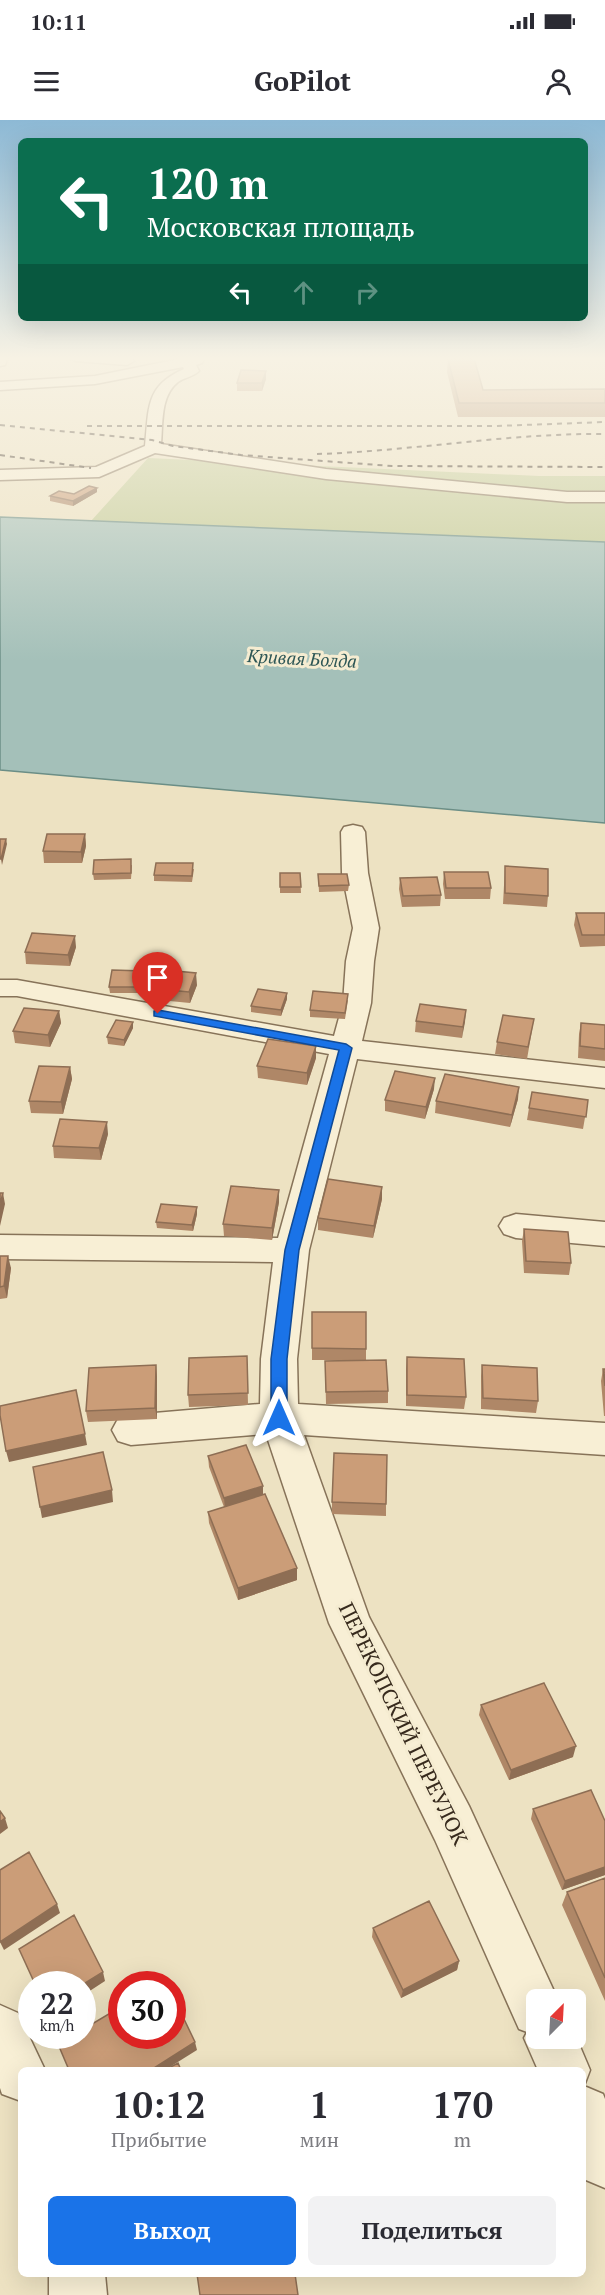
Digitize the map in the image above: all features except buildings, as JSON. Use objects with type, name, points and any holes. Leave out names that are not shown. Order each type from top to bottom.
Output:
[{"type":"street","points":[[0,475],[99,472],[129,458]]},
{"type":"street","points":[[223,458],[326,474],[567,497],[605,497]]},
{"type":"street","name":"ПЕРЕКОПСКИЙ ПЕРЕУЛОК","points":[[353,832],[355,873],[366,928],[360,960],[357,1002],[292,1250],[279,1359],[279,1418],[350,1623],[452,1823],[527,1989]]},
{"type":"street","points":[[0,988],[17,988],[346,1048],[605,1078]]},
{"type":"street","points":[[516,1226],[605,1234]]},
{"type":"street","points":[[0,1247],[292,1250]]},
{"type":"street","points":[[130,1430],[279,1418],[605,1439]]},
{"type":"street","points":[[0,2031],[18,2069]]},
{"type":"street","points":[[555,2049],[563,2067]]},
{"type":"street","points":[[586,2118],[605,2161]]},
{"type":"street","points":[[77,2277],[78,2295]]},
{"type":"green space","points":[[148,458],[539,476],[605,476],[605,542],[91,521]]},
{"type":"water","name":"Кривая Болда","points":[[0,517],[605,542],[605,823],[0,770]]},
{"type":"railway","points":[[24,458],[91,468]]},
{"type":"railway","points":[[289,458],[392,466],[605,467]]},
{"type":"route","points":[[158,1014],[346,1048],[292,1250],[279,1359],[279,1418]]}]
